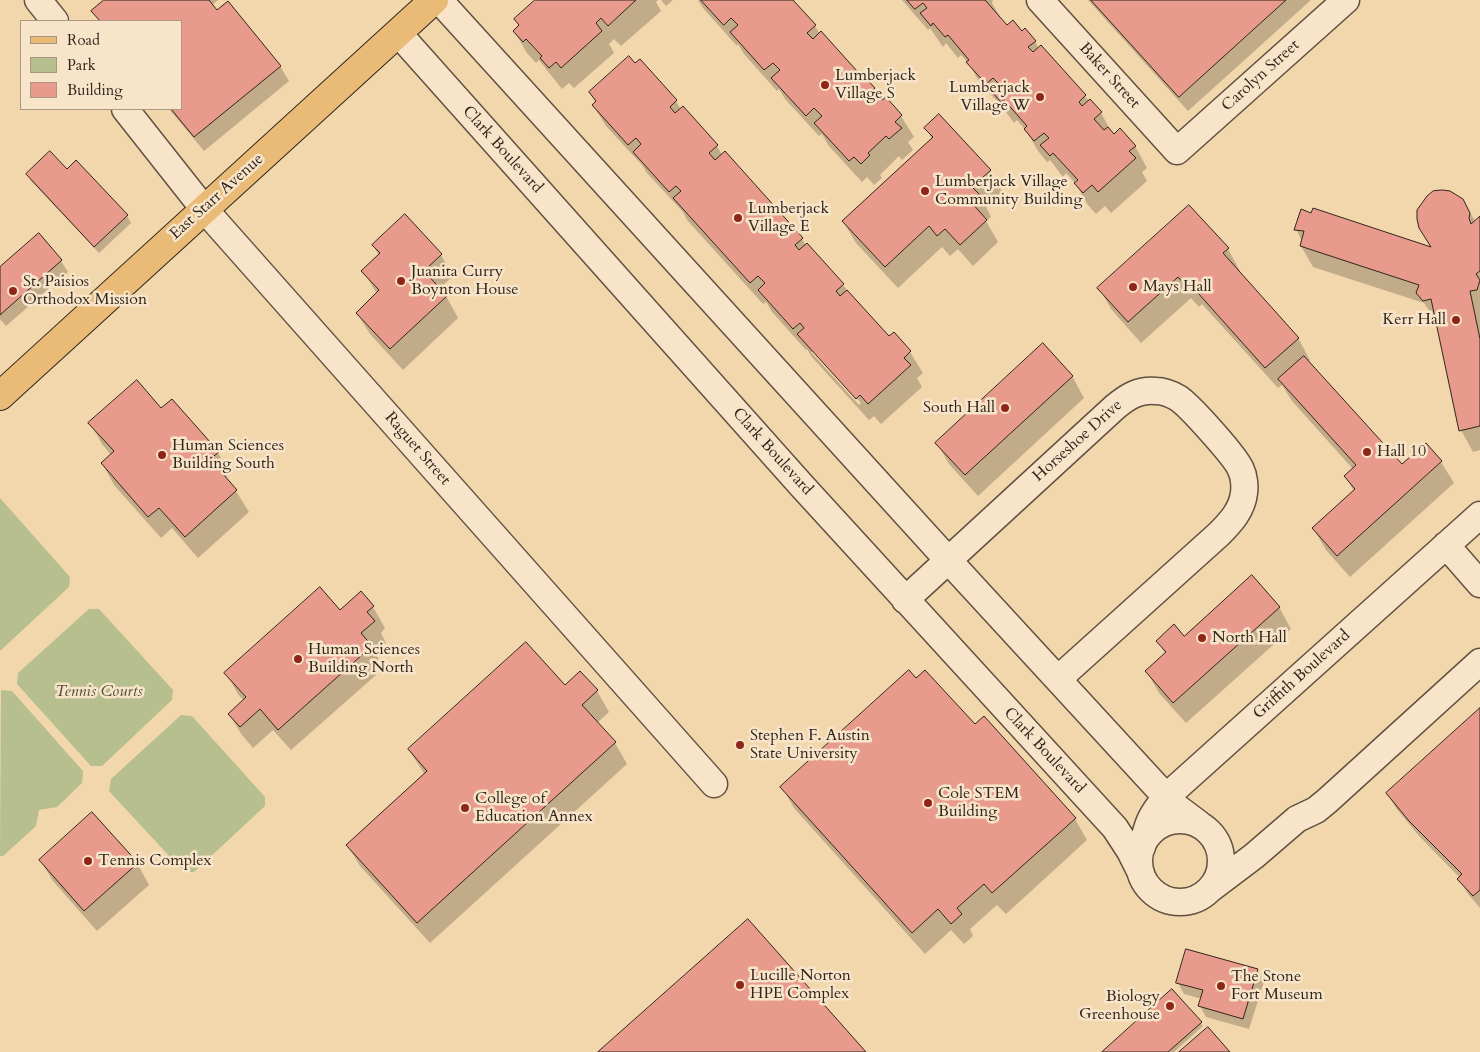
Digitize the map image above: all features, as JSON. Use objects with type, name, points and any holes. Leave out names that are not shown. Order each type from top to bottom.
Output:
[{"type":"main road","name":"East Starr Avenue","points":[[0,396],[434,0]]},
{"type":"street","points":[[38,0],[54,20]]},
{"type":"street","points":[[439,0],[1166,797],[1210,832],[1218,844],[1222,858],[1220,872],[1214,884],[1205,894],[1194,900],[1180,902],[1167,900],[1156,894],[1147,885],[1141,873],[1139,860],[1142,846],[1148,835],[1159,826],[1172,820],[1186,820],[1199,824]]},
{"type":"street","name":"Baker Street","points":[[1040,0],[1177,151]]},
{"type":"street","name":"Carolyn Street","points":[[1177,151],[1346,0]]},
{"type":"street","name":"Clark Boulevard","points":[[398,33],[905,600],[1113,826],[1130,851],[1141,873]]},
{"type":"street","name":"Raguet Street","points":[[126,110],[204,209],[714,784]]},
{"type":"street","name":"Horseshoe Drive","points":[[905,600],[1079,439],[1130,395],[1142,391],[1155,390],[1168,393],[1179,399],[1192,411],[1233,457],[1241,469],[1244,492],[1238,513],[1219,534],[1058,679]]},
{"type":"street","name":"Griffith Boulevard","points":[[1142,846],[1148,821],[1166,797],[1480,515]]},
{"type":"street","points":[[1446,545],[1480,584]]},
{"type":"street","points":[[1209,890],[1254,856],[1297,819],[1316,810],[1327,801],[1480,662]]},
{"type":"green space","points":[[0,498],[70,577],[69,587],[0,651]]},
{"type":"green space","name":"Tennis Courts","points":[[89,609],[99,609],[173,690],[172,700],[102,766],[91,766],[17,684],[18,673]]},
{"type":"green space","name":"Tennis Courts","points":[[1,690],[12,691],[83,771],[82,783],[57,807],[39,810],[36,826],[3,856],[0,856]]},
{"type":"green space","name":"Tennis Courts","points":[[181,715],[192,716],[265,797],[265,806],[194,872],[184,872],[109,791],[111,779]]},
{"type":"building","points":[[104,0],[209,0],[217,10],[228,1],[281,66],[194,137],[172,110],[182,110],[182,20],[99,20],[91,11]]},
{"type":"building","points":[[535,0],[636,0],[608,26],[601,18],[596,23],[602,31],[561,68],[556,62],[549,68],[540,58],[542,56],[526,39],[523,42],[513,31],[519,25],[514,19]]},
{"type":"building","name":"Lumberjack Village S","points":[[701,0],[793,0],[816,25],[807,33],[813,39],[821,31],[857,71],[850,77],[854,81],[862,74],[875,88],[873,90],[882,100],[886,97],[902,115],[895,122],[902,128],[889,139],[886,136],[868,153],[870,155],[861,164],[854,157],[849,161],[814,123],[822,116],[814,108],[806,116],[771,78],[780,70],[773,63],[764,70],[730,32],[738,25],[731,18],[724,25]]},
{"type":"building","name":"Lumberjack Village W","points":[[907,0],[985,0],[1007,25],[1013,20],[1022,31],[1025,28],[1036,41],[1028,47],[1033,52],[1041,45],[1086,95],[1079,102],[1082,106],[1090,99],[1102,112],[1094,119],[1104,130],[1108,127],[1114,134],[1120,128],[1136,146],[1129,151],[1136,158],[1098,192],[1092,185],[1083,193],[1074,183],[1078,180],[1053,153],[1050,156],[1040,145],[1049,138],[1044,133],[1034,141],[1024,129],[1027,126],[1004,100],[1001,102],[991,91],[999,84],[993,78],[986,84],[966,62],[969,60],[948,35],[945,37],[933,23],[931,26],[920,13],[927,8],[923,3],[915,9]]},
{"type":"building","points":[[1091,0],[1286,0],[1179,97]]},
{"type":"building","name":"Lumberjack Village E","points":[[629,56],[635,63],[640,59],[677,100],[670,107],[675,113],[683,106],[718,145],[709,153],[715,160],[725,151],[803,238],[795,245],[799,250],[807,243],[844,284],[836,291],[840,296],[847,290],[889,336],[894,332],[911,351],[904,358],[911,365],[868,404],[860,395],[856,399],[797,334],[804,328],[800,323],[793,329],[758,290],[765,283],[758,276],[750,283],[673,198],[681,191],[676,186],[669,192],[633,152],[641,144],[636,138],[628,145],[592,105],[596,101],[589,92]]},
{"type":"building","name":"Lumberjack Village Community Building","points":[[939,114],[991,170],[972,187],[980,195],[971,202],[987,220],[960,245],[945,229],[937,236],[929,226],[885,267],[842,221],[933,137],[924,128]]},
{"type":"building","points":[[50,151],[67,169],[76,160],[128,215],[94,247],[26,174]]},
{"type":"building","name":"Kerr Hall","points":[[1433,191],[1450,191],[1463,199],[1470,213],[1471,224],[1480,216],[1480,271],[1476,274],[1480,280],[1477,290],[1470,291],[1480,339],[1480,426],[1459,431],[1431,299],[1423,301],[1416,293],[1419,285],[1300,246],[1304,231],[1294,230],[1301,209],[1311,213],[1313,208],[1431,247],[1419,228],[1417,210]]},
{"type":"building","name":"Mays Hall","points":[[1189,205],[1229,248],[1223,253],[1299,338],[1265,368],[1189,283],[1186,286],[1178,277],[1128,322],[1097,288]]},
{"type":"building","name":"Juanita Curry Boynton House","points":[[405,214],[442,254],[424,271],[447,296],[390,349],[356,313],[379,290],[361,271],[380,253],[372,245]]},
{"type":"building","name":"St. Paisios Orthodox Mission","points":[[39,233],[62,260],[0,315],[0,267]]},
{"type":"building","name":"South Hall","points":[[1043,343],[1073,376],[965,475],[935,443]]},
{"type":"building","name":"Hall 10","points":[[1304,356],[1402,464],[1426,443],[1442,461],[1337,556],[1312,528],[1355,489],[1344,476],[1356,465],[1278,379]]},
{"type":"building","name":"Human Sciences Building South","points":[[137,380],[161,408],[172,399],[219,452],[210,459],[237,490],[185,537],[159,508],[148,517],[101,463],[114,451],[88,423]]},
{"type":"building","name":"North Hall","points":[[1252,575],[1280,607],[1173,703],[1145,671],[1166,652],[1156,641],[1174,624],[1184,636]]},
{"type":"building","name":"Human Sciences Building North","points":[[320,587],[340,610],[361,591],[374,606],[367,612],[375,621],[361,633],[372,646],[278,730],[260,709],[240,727],[228,714],[246,697],[224,673]]},
{"type":"building","name":"College of Education Annex","points":[[526,642],[565,685],[580,671],[598,690],[582,705],[616,742],[417,923],[346,845],[427,771],[408,749]]},
{"type":"building","name":"Cole STEM Building","points":[[909,670],[916,678],[925,670],[975,724],[984,716],[1076,818],[992,893],[984,884],[957,908],[962,914],[951,924],[938,909],[912,933],[780,787]]},
{"type":"building","points":[[1480,708],[1480,890],[1473,896],[1457,879],[1462,874],[1409,821],[1386,793]]},
{"type":"building","name":"Tennis Complex","points":[[92,812],[138,863],[84,911],[39,860]]},
{"type":"building","name":"Lucille Norton HPE Complex","points":[[748,919],[866,1052],[598,1052]]},
{"type":"building","name":"The Stone Fort Museum","points":[[1186,949],[1258,969],[1243,1019],[1198,1006],[1203,990],[1176,983]]},
{"type":"building","name":"Biology Greenhouse","points":[[1172,989],[1202,1022],[1168,1052],[1102,1052]]},
{"type":"building","points":[[1208,1027],[1230,1052],[1179,1052]]},
{"type":"place","name":"Lumberjack Village S","points":[[825,85]]},
{"type":"place","name":"Lumberjack Village W","points":[[1040,97]]},
{"type":"place","name":"Lumberjack Village Community Building","points":[[925,191]]},
{"type":"place","name":"Lumberjack Village E","points":[[738,218]]},
{"type":"place","name":"Juanita Curry Boynton House","points":[[401,281]]},
{"type":"place","name":"Mays Hall","points":[[1133,287]]},
{"type":"place","name":"St. Paisios Orthodox Mission","points":[[13,291]]},
{"type":"place","name":"Kerr Hall","points":[[1456,320]]},
{"type":"place","name":"South Hall","points":[[1005,408]]},
{"type":"place","name":"Hall 10","points":[[1367,452]]},
{"type":"place","name":"Human Sciences Building South","points":[[162,455]]},
{"type":"place","name":"North Hall","points":[[1202,638]]},
{"type":"place","name":"Human Sciences Building North","points":[[298,659]]},
{"type":"place","name":"Stephen F. Austin State University","points":[[740,745]]},
{"type":"place","name":"Cole STEM Building","points":[[928,803]]},
{"type":"place","name":"College of Education Annex","points":[[465,808]]},
{"type":"place","name":"Tennis Complex","points":[[88,861]]},
{"type":"place","name":"Lucille Norton HPE Complex","points":[[740,985]]},
{"type":"place","name":"The Stone Fort Museum","points":[[1221,986]]},
{"type":"place","name":"Biology Greenhouse","points":[[1170,1006]]}]
